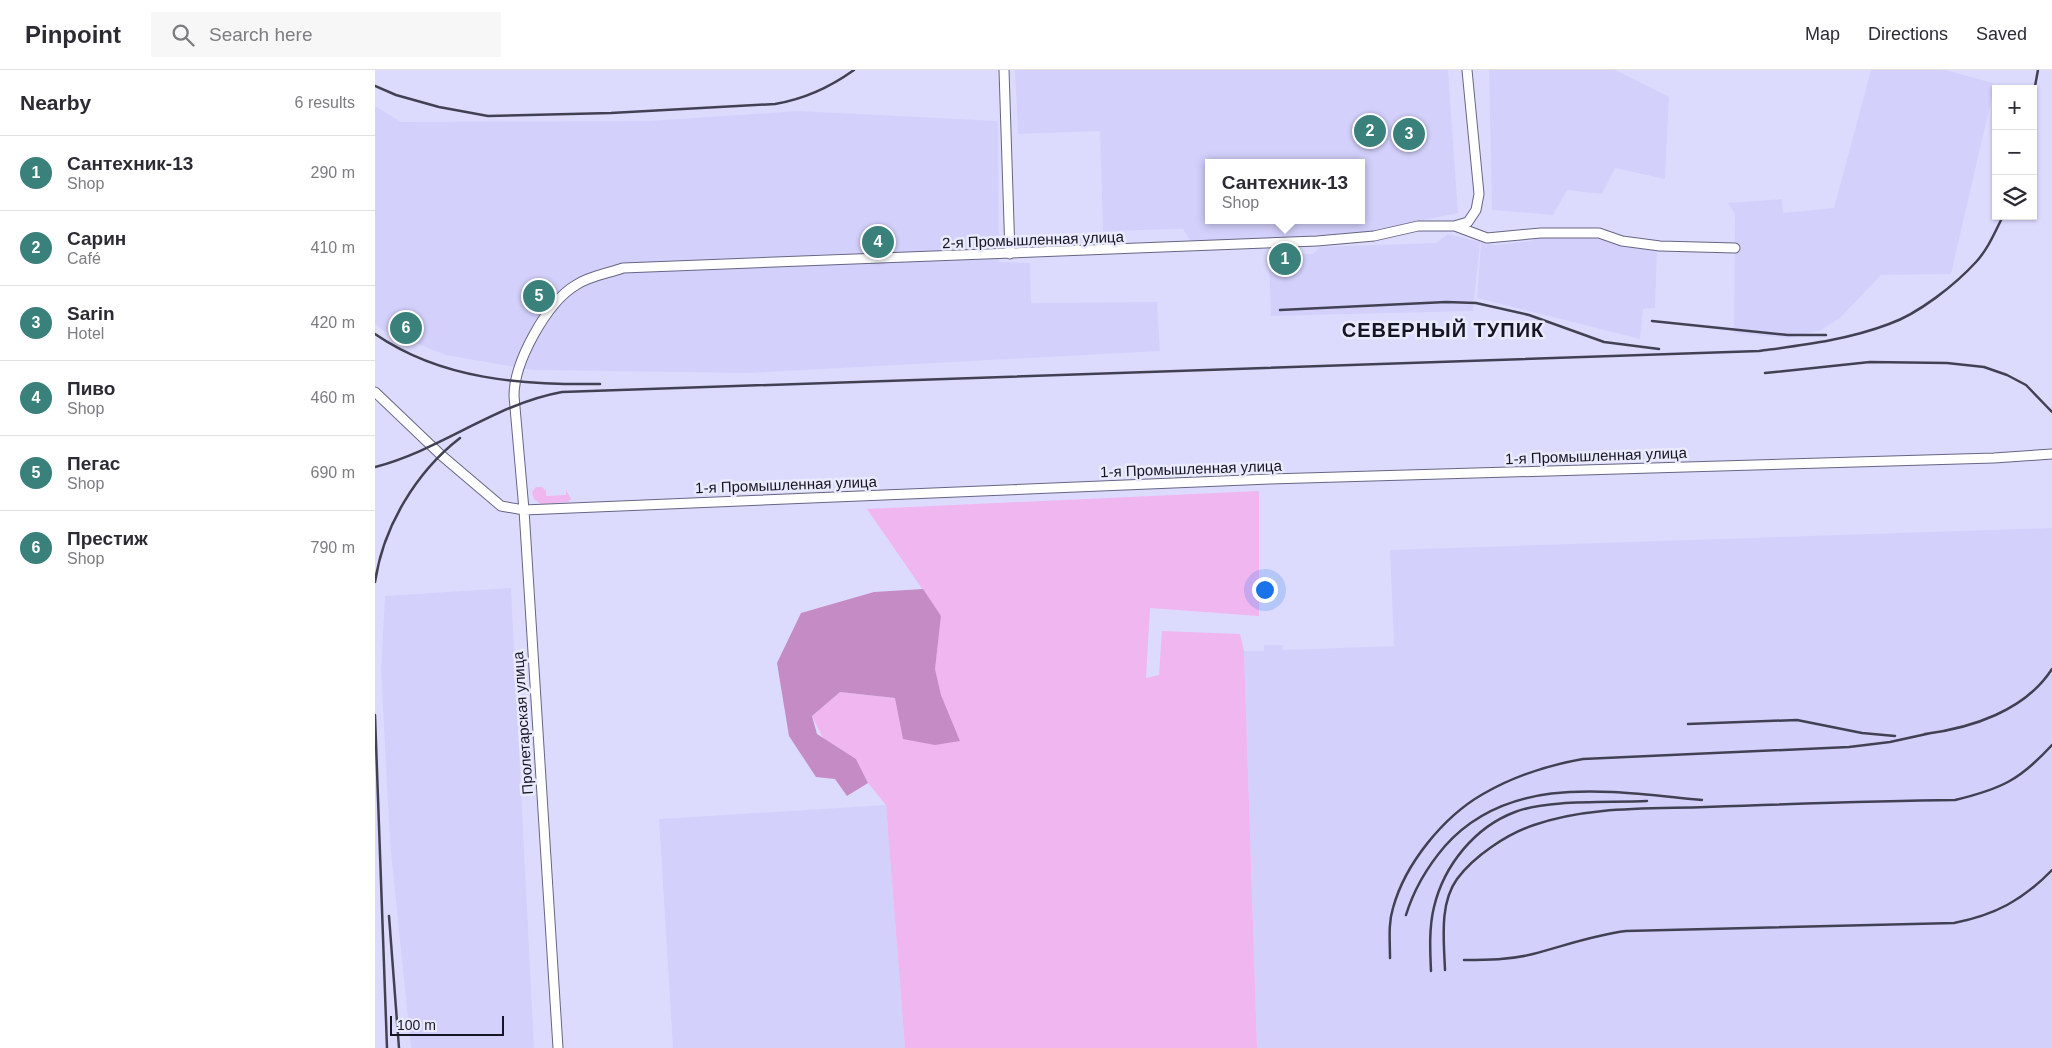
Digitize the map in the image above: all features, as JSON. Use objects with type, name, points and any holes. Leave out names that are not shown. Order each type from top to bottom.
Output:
[{"type":"street","points":[[1004,70],[1009,254]]},
{"type":"street","points":[[1454,226],[1468,222],[1476,210],[1479,194],[1467,70]]},
{"type":"street","name":"2-я Промышленная улица","points":[[514,396],[514,383],[526,351],[552,305],[576,284],[623,268],[1317,241],[1374,236],[1418,226],[1454,226]]},
{"type":"street","points":[[1454,226],[1487,238],[1541,233],[1599,232],[1622,241],[1660,246],[1735,248]]},
{"type":"street","name":"1-я Промышленная улица","points":[[375,392],[441,455],[501,506],[523,510],[1270,479],[1994,458],[2052,454]]},
{"type":"street","name":"Пролетарская улица","points":[[514,396],[558,1048]]},
{"type":"shaded area","points":[[1015,70],[1448,70],[1458,213],[1360,233],[1192,243],[1183,229],[1103,231],[1100,131],[1018,134]]},
{"type":"shaded area","points":[[1489,70],[1615,70],[1669,97],[1665,179],[1615,168],[1602,194],[1567,190],[1553,215],[1492,210]]},
{"type":"shaded area","points":[[1871,70],[1945,70],[1993,83],[1992,97],[1951,274],[1881,275],[1840,318],[1821,330],[1788,338],[1734,333],[1735,214],[1728,203],[1782,199],[1783,213],[1834,208]]},
{"type":"shaded area","points":[[375,106],[401,122],[649,121],[798,111],[998,121],[999,262],[1030,263],[1031,303],[1157,302],[1160,351],[749,373],[532,370],[446,355],[384,331],[375,324]]},
{"type":"shaded area","points":[[1448,234],[1480,242],[1473,311],[1271,316],[1269,255],[1313,254],[1320,247],[1436,243]]},
{"type":"shaded area","points":[[1589,236],[1614,244],[1657,250],[1655,308],[1643,309],[1640,339],[1477,298],[1481,243],[1495,245],[1532,241],[1535,238]]},
{"type":"shaded area","points":[[536,487],[542,487],[546,491],[546,496],[566,495],[566,490],[571,499],[568,502],[541,504],[534,499],[532,492]]},
{"type":"shaded area","points":[[1259,491],[1259,616],[1150,608],[1146,678],[1159,675],[1162,631],[1240,634],[1244,651],[1257,1048],[905,1048],[886,805],[868,783],[856,759],[823,738],[812,716],[840,692],[895,698],[960,741],[941,695],[935,669],[941,616],[867,509]]},
{"type":"shaded area","points":[[2052,528],[2052,1048],[1257,1048],[1244,651],[1264,651],[1264,645],[1282,645],[1283,650],[1394,646],[1390,550]]},
{"type":"shaded area","points":[[511,588],[534,1048],[411,1048],[390,843],[381,669],[385,596]]},
{"type":"shaded area","points":[[923,589],[941,616],[935,669],[941,695],[960,741],[935,745],[903,739],[895,698],[840,692],[812,716],[817,734],[856,759],[868,783],[847,796],[835,779],[816,777],[789,736],[777,663],[801,613],[874,592]]},
{"type":"shaded area","points":[[886,805],[905,1048],[673,1048],[659,819]]},
{"type":"railway","points":[[375,86],[396,95],[439,107],[488,116],[611,113],[775,104],[816,92],[854,70]]},
{"type":"railway","points":[[2035,85],[2038,70]]},
{"type":"railway","points":[[375,467],[423,450],[514,406],[562,392],[1759,351],[1808,344],[1873,330],[1900,319],[1924,306],[1958,280],[1976,262],[1988,246],[2001,220]]},
{"type":"railway","points":[[1280,310],[1446,302],[1476,303],[1529,315],[1604,342],[1659,349]]},
{"type":"railway","points":[[1652,321],[1788,335],[1826,335]]},
{"type":"railway","points":[[375,334],[427,361],[483,377],[541,383],[600,384]]},
{"type":"railway","points":[[1765,373],[1870,362],[1947,363],[1984,367],[2007,375],[2026,385],[2052,412]]},
{"type":"railway","points":[[375,582],[385,541],[404,502],[429,467],[460,438]]},
{"type":"railway","points":[[1925,734],[1960,727],[1996,715],[2027,696],[2041,684],[2052,669]]},
{"type":"railway","points":[[375,715],[387,1048]]},
{"type":"railway","points":[[1688,724],[1797,720],[1862,733],[1895,736]]},
{"type":"railway","points":[[1390,958],[1391,914],[1407,875],[1427,843],[1454,815],[1468,804],[1483,794],[1519,777],[1557,764],[1583,759],[1849,747],[1890,742],[1931,733]]},
{"type":"railway","points":[[1445,970],[1445,911],[1451,889],[1457,879],[1482,854],[1502,840],[1534,825],[1576,814],[1597,811],[1955,800],[1985,792],[2009,782],[2030,767],[2052,745]]},
{"type":"railway","points":[[1406,915],[1422,879],[1432,862],[1445,846],[1471,822],[1501,806],[1532,797],[1565,792],[1634,793],[1702,800]]},
{"type":"railway","points":[[1431,971],[1431,922],[1439,891],[1453,862],[1463,849],[1487,827],[1515,812],[1545,805],[1580,802],[1647,801]]},
{"type":"railway","points":[[1464,960],[1524,956],[1590,938],[1626,931],[1954,923],[1983,916],[2007,905],[2030,890],[2052,870]]},
{"type":"railway","points":[[389,916],[399,1048]]},
{"type":"place","name":"Сарин","points":[[1370,131]]},
{"type":"place","name":"Sarin","points":[[1409,134]]},
{"type":"place","name":"Пиво","points":[[878,242]]},
{"type":"place","name":"Сантехник-13","points":[[1285,259]]},
{"type":"place","name":"Пегас","points":[[539,296]]},
{"type":"place","name":"Престиж","points":[[406,328]]},
{"type":"district","name":"СЕВЕРНЫЙ ТУПИК","points":[[1443,330]]}]
